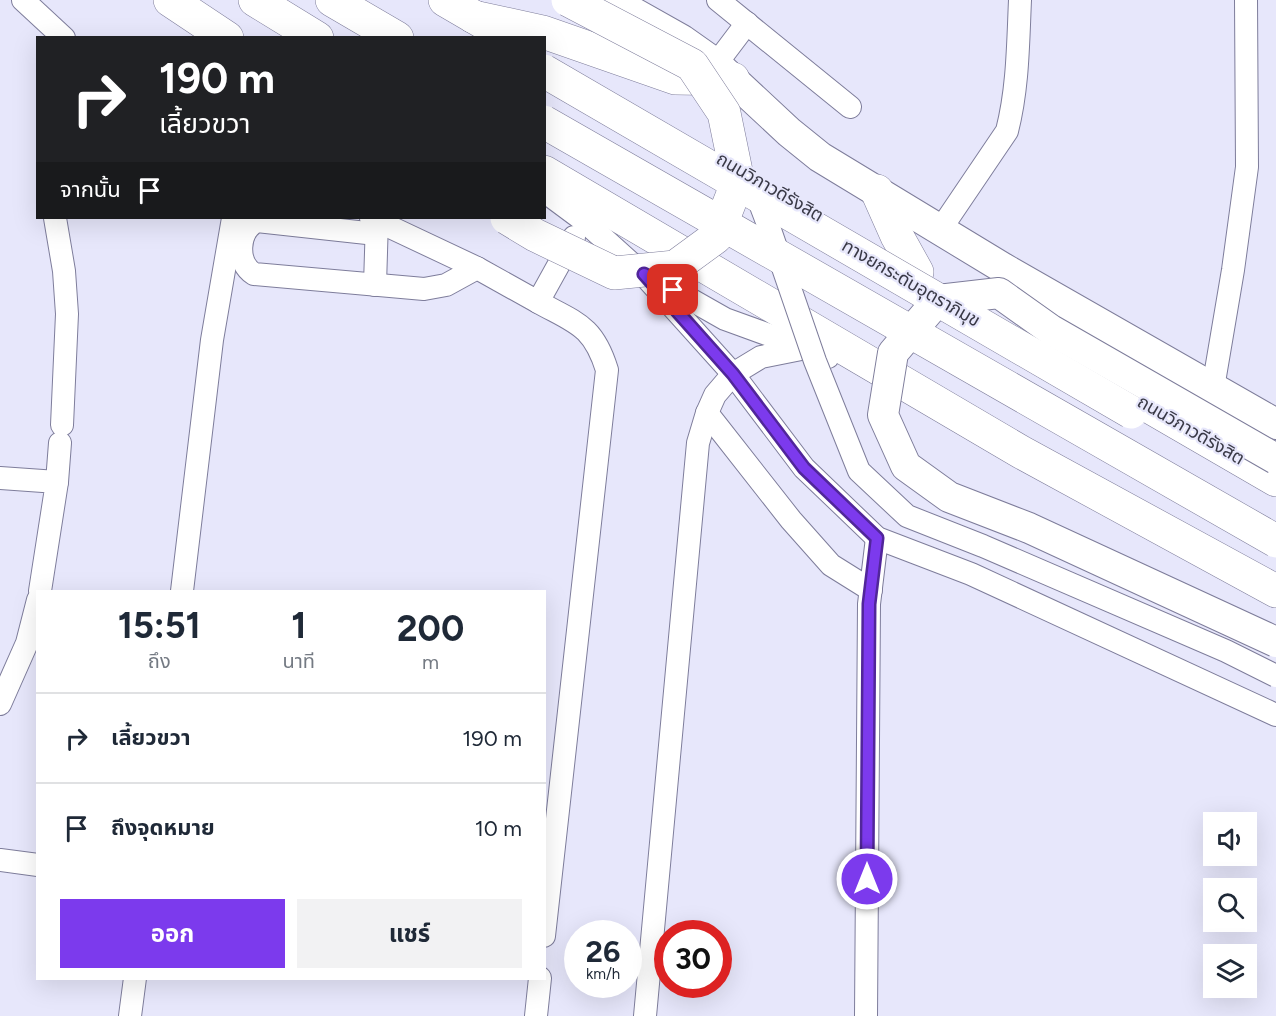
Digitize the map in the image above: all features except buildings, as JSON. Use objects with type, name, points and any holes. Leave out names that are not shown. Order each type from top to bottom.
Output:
[{"type":"highway","points":[[170,0],[224,36]]},
{"type":"highway","points":[[255,0],[314,36]]},
{"type":"highway","points":[[332,0],[394,36]]},
{"type":"highway","points":[[423,0],[505,36]]},
{"type":"highway","points":[[445,0],[481,27],[543,32],[675,78],[724,71]]},
{"type":"highway","points":[[509,219],[614,273],[675,267],[716,237],[738,181],[724,113],[692,66],[568,0]]},
{"type":"highway","name":"ถนนวิภาวดีรังสิต","points":[[546,58],[1276,480]]},
{"type":"highway","name":"ทางยกระดับอุตราภิมุข","points":[[546,72],[1276,497]]},
{"type":"highway","points":[[546,123],[1276,541]]},
{"type":"highway","points":[[546,173],[1021,452],[1276,591]]},
{"type":"highway","points":[[877,191],[916,272]]},
{"type":"main road","points":[[626,4],[682,40],[724,71],[789,132],[820,157],[940,230],[1276,424]]},
{"type":"main road","points":[[1276,459],[1051,330],[999,293],[938,300],[893,354],[883,415],[906,466],[949,497],[1029,528],[1276,642]]},
{"type":"street","points":[[23,0],[62,36]]},
{"type":"street","points":[[718,0],[850,107]]},
{"type":"street","points":[[940,230],[1007,131],[1017,77],[1020,0]]},
{"type":"street","points":[[1213,388],[1235,259],[1247,167],[1245,0]]},
{"type":"street","points":[[724,71],[747,23]]},
{"type":"street","points":[[724,113],[769,226],[815,361],[860,471],[907,516],[983,546],[1216,646],[1276,676]]},
{"type":"street","points":[[546,192],[583,220],[644,274],[733,374],[804,468],[877,538],[971,574],[1276,715]]},
{"type":"street","points":[[40,590],[57,482],[68,314],[55,219]]},
{"type":"street","points":[[182,590],[212,340],[233,219]]},
{"type":"street","points":[[538,302],[583,220]]},
{"type":"street","points":[[477,268],[446,285],[424,290],[254,274],[246,269],[242,251],[246,230],[250,224],[257,221],[375,224],[477,268],[586,329],[601,348],[607,370],[546,918]]},
{"type":"street","points":[[375,224],[375,285]]},
{"type":"street","points":[[644,274],[725,319],[848,364],[1021,452]]},
{"type":"street","points":[[645,1016],[698,444],[715,395],[733,374],[761,357],[806,348]]},
{"type":"street","points":[[707,413],[791,520],[831,565],[870,590]]},
{"type":"street","points":[[0,478],[57,482]]},
{"type":"street","points":[[866,1016],[869,604],[877,538]]},
{"type":"street","points":[[0,704],[27,643],[36,608]]},
{"type":"street","points":[[0,860],[36,865]]},
{"type":"street","points":[[130,1016],[135,980]]},
{"type":"street","points":[[536,1016],[540,980]]},
{"type":"route","points":[[673,290],[644,274],[733,374],[804,468],[877,538],[869,604],[867,879]]}]
